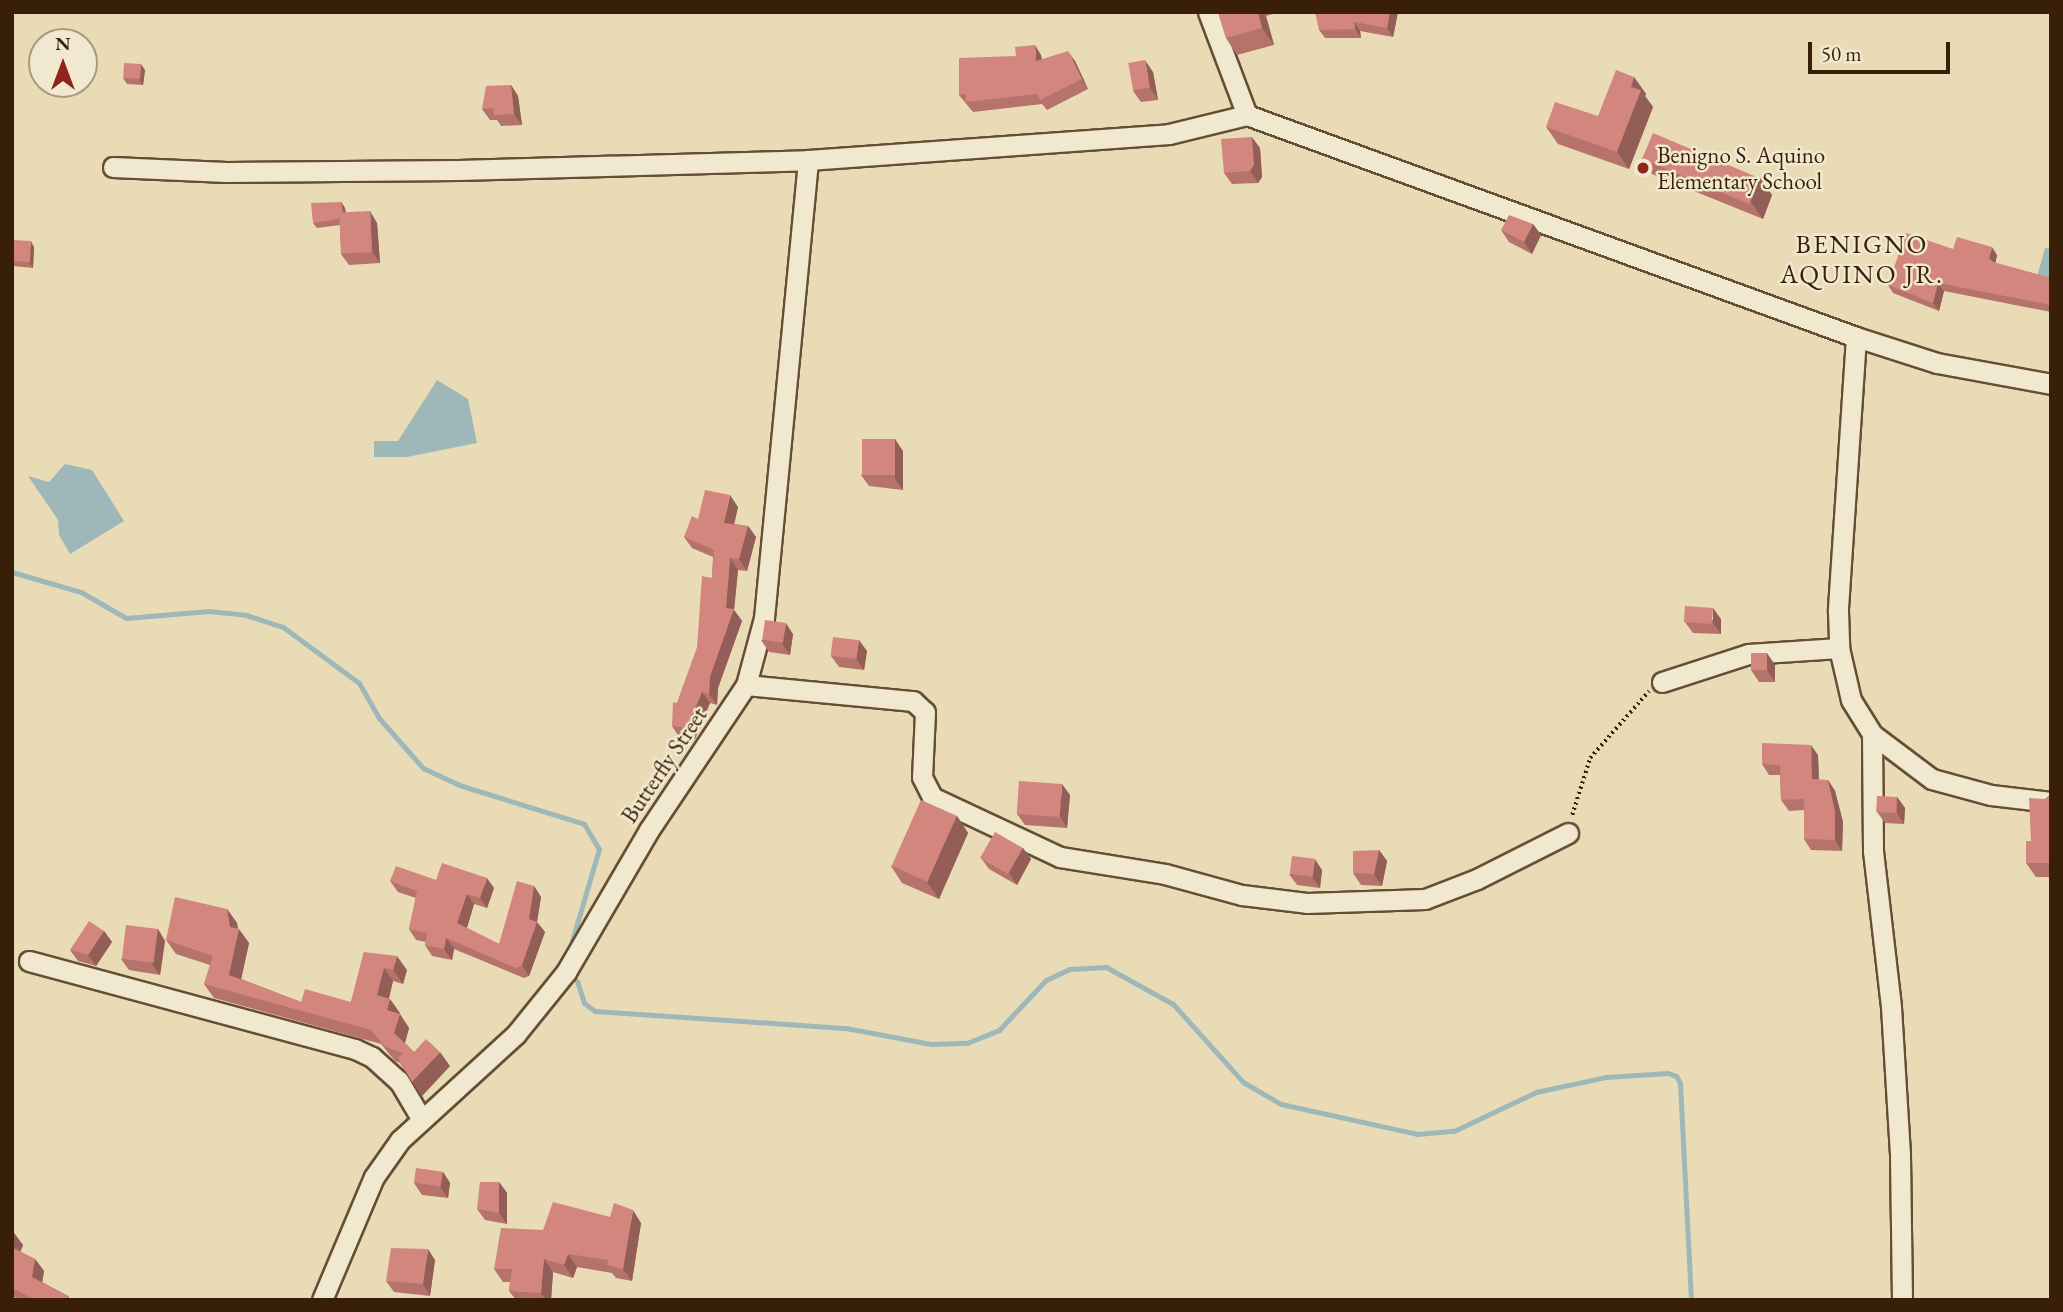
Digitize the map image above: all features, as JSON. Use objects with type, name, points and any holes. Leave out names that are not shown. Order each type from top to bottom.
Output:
[{"type":"street","points":[[1208,12],[1247,115]]},
{"type":"street","points":[[113,167],[431,170],[808,160],[1169,134],[1247,115],[1856,337],[1937,363],[2051,384]]},
{"type":"street","name":"Butterfly Street","points":[[322,1300],[374,1177],[400,1140],[516,1034],[566,972],[649,830],[746,685],[764,618],[808,160]]},
{"type":"street","points":[[1856,337],[1840,556],[1839,648],[1851,700],[1872,734],[1932,779],[1991,795],[2051,802]]},
{"type":"street","points":[[1662,682],[1748,654],[1839,648]]},
{"type":"street","points":[[746,685],[913,701],[925,712],[922,777],[932,797],[1060,857],[1166,874],[1242,895],[1307,903],[1425,899],[1477,879],[1568,833]]},
{"type":"street","points":[[1872,734],[1873,851],[1891,1007],[1900,1156],[1902,1300]]},
{"type":"street","points":[[29,961],[355,1049],[372,1057],[399,1081],[422,1120]]},
{"type":"path","points":[[1568,833],[1590,758],[1637,701],[1662,682]]},
{"type":"water","points":[[2045,248],[2051,249],[2051,280],[2037,277]]},
{"type":"water","points":[[437,380],[468,399],[477,443],[407,457],[374,457],[374,441],[398,441]]},
{"type":"water","points":[[65,464],[92,470],[124,521],[70,554],[59,535],[58,520],[28,476],[49,482]]},
{"type":"building","points":[[1218,12],[1258,12],[1262,28],[1226,38]]},
{"type":"building","points":[[1315,12],[1390,12],[1387,28],[1354,22],[1355,29],[1319,30]]},
{"type":"building","points":[[1035,45],[1036,61],[1068,51],[1082,79],[1040,100],[1037,94],[966,102],[966,94],[959,95],[959,58],[1016,56],[1015,47]]},
{"type":"building","points":[[1145,60],[1150,88],[1133,91],[1128,63]]},
{"type":"building","points":[[124,63],[141,64],[140,79],[123,78]]},
{"type":"building","points":[[1616,70],[1634,77],[1631,87],[1641,90],[1617,152],[1546,127],[1555,102],[1598,116]]},
{"type":"building","points":[[511,85],[514,114],[494,115],[493,108],[482,109],[486,86]]},
{"type":"building","points":[[1653,133],[1760,178],[1749,204],[1642,159]]},
{"type":"building","points":[[1252,137],[1254,165],[1250,171],[1224,173],[1221,139]]},
{"type":"building","points":[[341,202],[343,213],[339,213],[339,219],[313,223],[311,203]]},
{"type":"building","points":[[370,211],[372,252],[341,254],[339,213]]},
{"type":"building","points":[[1509,215],[1533,224],[1524,242],[1501,230]]},
{"type":"building","points":[[1906,233],[1953,249],[1957,237],[1992,247],[1989,258],[1993,262],[2051,278],[2051,305],[1938,283],[1933,303],[1888,285]]},
{"type":"building","points":[[12,240],[31,241],[30,262],[12,261]]},
{"type":"building","points":[[862,439],[895,439],[895,475],[862,475]]},
{"type":"building","points":[[705,490],[730,495],[724,523],[748,526],[739,559],[730,558],[726,608],[734,609],[710,677],[709,694],[702,692],[687,728],[672,726],[673,702],[677,703],[697,648],[702,576],[712,578],[714,550],[684,537],[692,516],[698,519]]},
{"type":"building","points":[[1685,606],[1713,608],[1712,624],[1684,622]]},
{"type":"building","points":[[765,620],[786,623],[783,643],[762,640]]},
{"type":"building","points":[[833,637],[859,640],[856,659],[831,656]]},
{"type":"building","points":[[1751,653],[1767,653],[1767,670],[1751,670]]},
{"type":"building","points":[[1762,743],[1811,745],[1812,779],[1828,780],[1835,811],[1835,840],[1804,839],[1804,799],[1781,800],[1780,765],[1762,764]]},
{"type":"building","points":[[1019,781],[1062,784],[1060,817],[1017,814]]},
{"type":"building","points":[[2051,794],[2051,863],[2026,863],[2026,841],[2031,841],[2029,798],[2045,799]]},
{"type":"building","points":[[1877,796],[1897,797],[1896,813],[1876,812]]},
{"type":"building","points":[[921,800],[957,816],[927,882],[892,866]]},
{"type":"building","points":[[995,832],[1023,848],[1008,874],[980,858]]},
{"type":"building","points":[[1379,850],[1374,874],[1353,873],[1353,851]]},
{"type":"building","points":[[1292,856],[1315,859],[1313,877],[1290,874]]},
{"type":"building","points":[[442,863],[487,878],[480,898],[467,894],[457,923],[499,944],[517,881],[534,886],[529,919],[537,922],[522,965],[516,968],[446,938],[444,949],[425,945],[427,933],[409,929],[417,891],[390,881],[396,866],[436,880]]},
{"type":"building","points":[[175,897],[227,909],[230,927],[239,929],[229,975],[301,1002],[305,989],[351,1002],[364,952],[397,956],[393,970],[384,968],[377,995],[390,999],[387,1010],[400,1014],[394,1033],[414,1052],[426,1039],[440,1052],[412,1082],[398,1058],[403,1053],[385,1047],[371,1030],[204,984],[213,956],[166,940]]},
{"type":"building","points":[[89,921],[104,931],[88,955],[70,950]]},
{"type":"building","points":[[126,925],[158,929],[154,963],[122,959]]},
{"type":"building","points":[[416,1168],[443,1172],[441,1187],[414,1183]]},
{"type":"building","points":[[480,1182],[499,1182],[499,1213],[477,1209]]},
{"type":"building","points":[[553,1202],[610,1217],[614,1203],[633,1210],[623,1269],[607,1265],[608,1260],[568,1254],[564,1265],[544,1259],[541,1293],[509,1291],[512,1269],[494,1269],[501,1228],[543,1230]]},
{"type":"building","points":[[12,1247],[35,1259],[32,1277],[68,1296],[66,1300],[35,1300],[12,1288]]},
{"type":"building","points":[[391,1248],[428,1249],[423,1284],[386,1281]]},
{"type":"waterway","points":[[12,572],[81,592],[126,618],[209,611],[246,615],[283,627],[359,683],[379,718],[423,768],[459,785],[584,824],[599,849],[571,944]]},
{"type":"waterway","points":[[577,981],[584,1003],[595,1011],[846,1028],[931,1044],[967,1043],[999,1030],[1046,980],[1070,969],[1106,967],[1173,1004],[1243,1082],[1281,1104],[1417,1134],[1454,1131],[1536,1092],[1606,1077],[1668,1073],[1676,1076],[1680,1083],[1691,1300]]},
{"type":"place","name":"Benigno S. Aquino Elementary School","points":[[1643,168]]},
{"type":"district","name":"BENIGNO AQUINO JR.","points":[[1862,260]]}]
